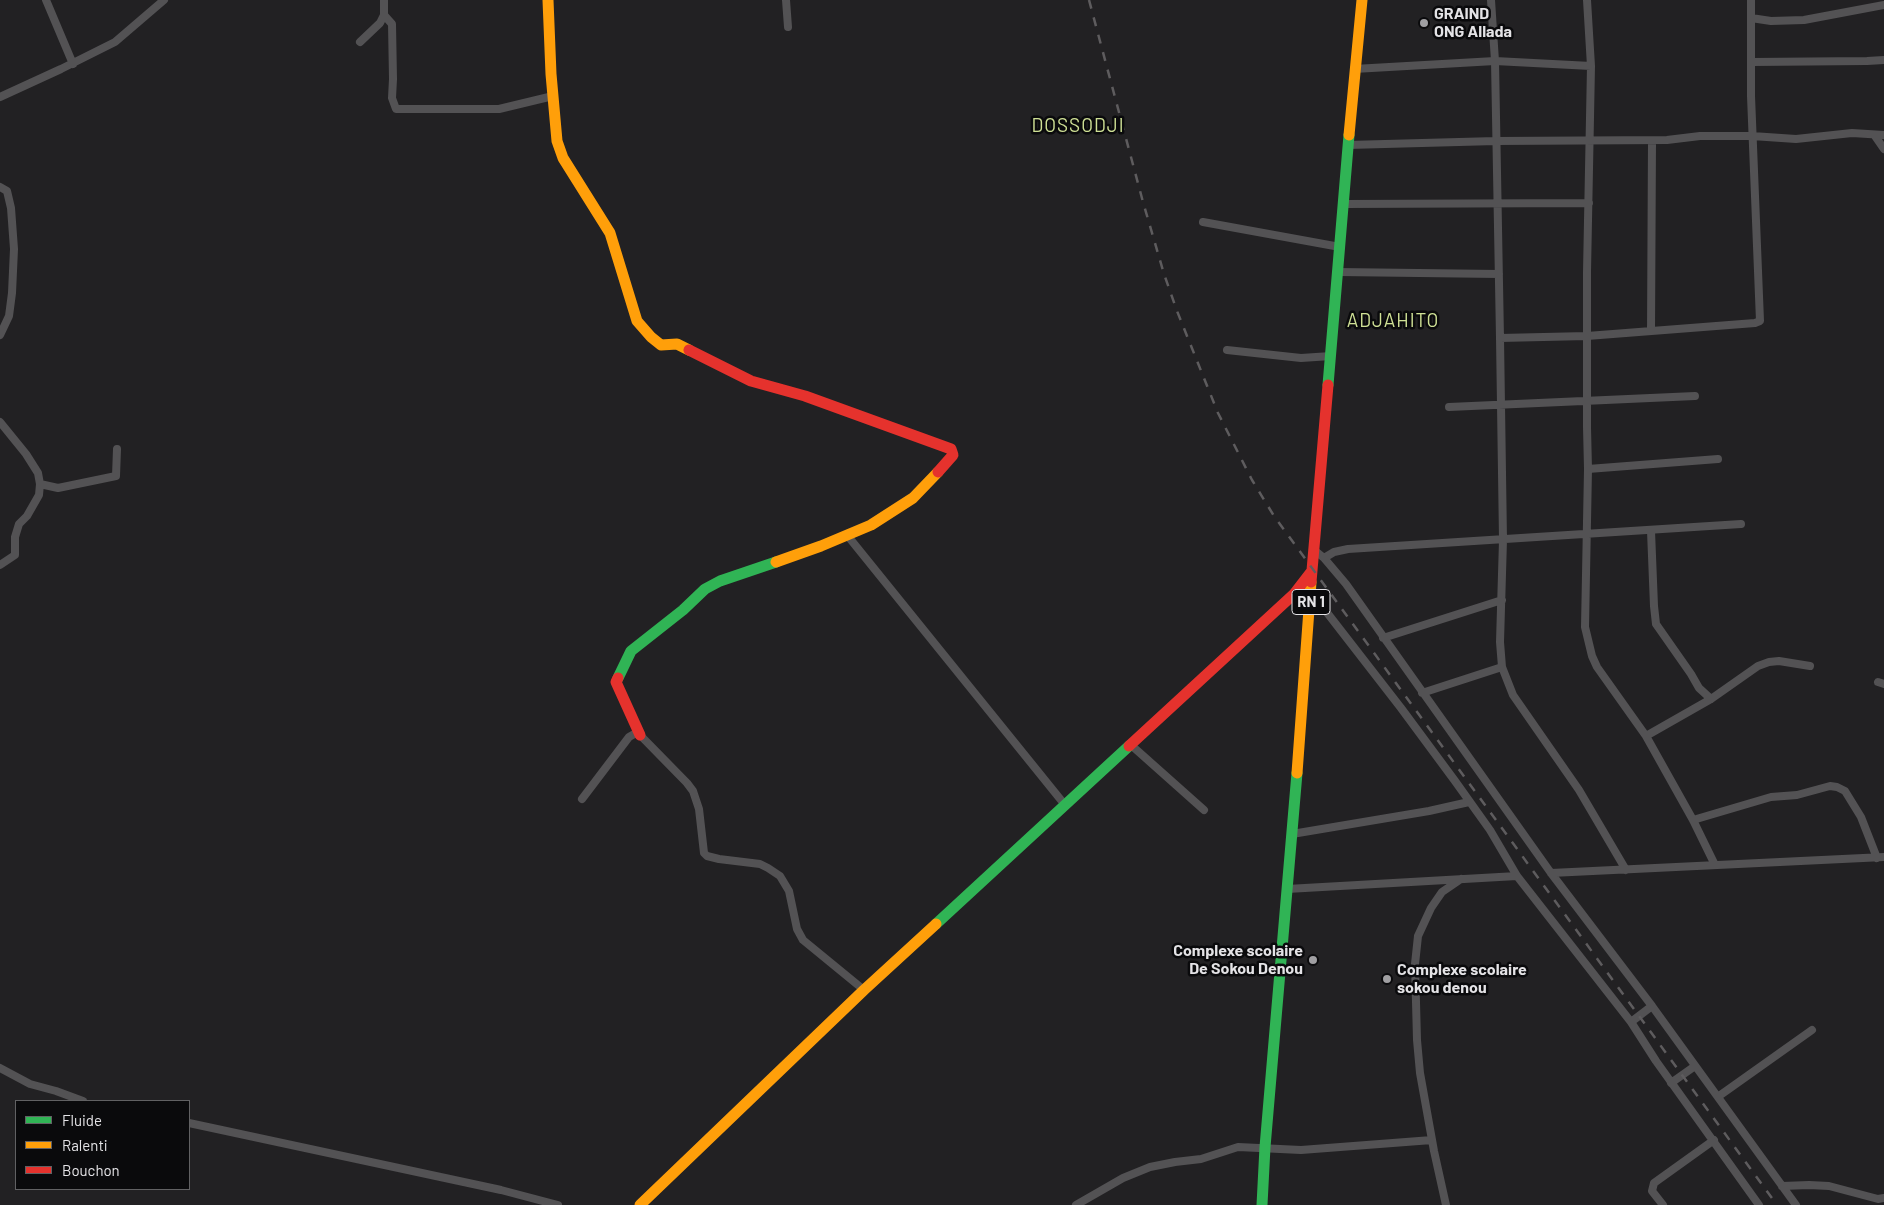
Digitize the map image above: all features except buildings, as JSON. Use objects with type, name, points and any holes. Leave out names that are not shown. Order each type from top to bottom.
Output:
[{"type":"street","points":[[46,0],[73,64]]},
{"type":"street","points":[[0,97],[73,64],[115,42],[164,0]]},
{"type":"street","points":[[360,42],[380,23],[384,15],[384,0]]},
{"type":"street","points":[[548,0],[557,141],[563,158],[610,233],[637,321],[651,337],[660,345],[677,344],[751,381],[805,396],[842,409],[923,438],[953,452],[953,456],[913,498],[871,525],[766,567],[720,581],[705,589],[677,615],[631,651],[618,674],[616,682],[640,735],[694,791],[699,809],[704,852],[707,856],[760,864],[780,876],[789,891],[797,929],[803,940],[864,990]]},
{"type":"street","points":[[786,0],[788,27]]},
{"type":"street","name":"RN 1","points":[[1262,1205],[1265,1147],[1311,598],[1311,572],[1344,204],[1354,69],[1362,0]]},
{"type":"street","points":[[1491,0],[1495,60],[1498,203],[1503,540],[1500,642],[1502,667],[1513,696],[1579,790],[1626,870]]},
{"type":"street","points":[[1587,0],[1591,66],[1588,140],[1586,402],[1588,469],[1585,627],[1592,656],[1597,667],[1646,736],[1693,820],[1715,865]]},
{"type":"street","points":[[1500,338],[1587,336],[1760,322],[1752,136],[1751,0]]},
{"type":"street","points":[[1751,18],[1771,21],[1804,20],[1884,4]]},
{"type":"street","points":[[384,15],[392,24],[392,98],[396,109],[499,109],[553,96]]},
{"type":"street","points":[[1354,69],[1495,60],[1591,66]]},
{"type":"street","points":[[1752,62],[1884,60]]},
{"type":"street","points":[[1348,145],[1496,141],[1652,141],[1700,136],[1752,136],[1796,139],[1852,133],[1875,136],[1884,135]]},
{"type":"street","points":[[1875,136],[1884,149]]},
{"type":"street","points":[[1651,331],[1652,141]]},
{"type":"street","points":[[0,187],[6,191],[11,208],[14,249],[9,316],[0,335]]},
{"type":"street","points":[[1344,204],[1588,203]]},
{"type":"street","points":[[1203,222],[1340,247]]},
{"type":"street","points":[[1338,272],[1499,274]]},
{"type":"street","points":[[1227,350],[1301,358],[1331,356]]},
{"type":"street","points":[[1449,407],[1695,396]]},
{"type":"street","points":[[0,422],[26,454],[38,473],[40,484],[39,495],[27,516],[19,524],[15,537],[15,555],[0,565]]},
{"type":"street","points":[[40,484],[58,488],[116,476],[117,449]]},
{"type":"street","points":[[1588,469],[1718,459]]},
{"type":"street","points":[[1324,558],[1334,552],[1348,549],[1741,524]]},
{"type":"street","points":[[1651,531],[1656,624],[1699,688],[1711,699]]},
{"type":"street","points":[[847,535],[1065,805]]},
{"type":"street","points":[[1313,548],[1346,584],[1551,873],[1652,1006],[1796,1205]]},
{"type":"street","points":[[640,1205],[864,990],[1294,594],[1311,572]]},
{"type":"street","points":[[1294,594],[1311,598],[1401,708],[1490,830],[1517,876],[1631,1022],[1671,1083],[1760,1205]]},
{"type":"street","points":[[1383,638],[1502,600]]},
{"type":"street","points":[[1646,736],[1711,699],[1758,666],[1779,661],[1810,666]]},
{"type":"street","points":[[1422,692],[1502,667]]},
{"type":"street","points":[[582,799],[629,736],[636,733],[640,735]]},
{"type":"street","points":[[1131,745],[1204,810]]},
{"type":"street","points":[[1551,873],[1880,857],[1860,816],[1845,791],[1837,787],[1830,786],[1797,795],[1772,797],[1693,820]]},
{"type":"street","points":[[1292,834],[1429,811],[1469,802]]},
{"type":"street","points":[[1287,889],[1517,876]]},
{"type":"street","points":[[1446,1205],[1420,1073],[1417,1040],[1416,952],[1418,936],[1431,908],[1442,892],[1461,880]]},
{"type":"street","points":[[1631,1022],[1652,1006]]},
{"type":"street","points":[[1718,1096],[1812,1030]]},
{"type":"street","points":[[1671,1083],[1695,1066]]},
{"type":"street","points":[[0,1068],[30,1084],[80,1100]]},
{"type":"street","points":[[190,1123],[501,1190],[558,1205]]},
{"type":"street","points":[[1076,1205],[1123,1178],[1150,1167],[1202,1159],[1238,1147],[1301,1150],[1432,1140]]},
{"type":"street","points":[[1663,1205],[1652,1191],[1654,1183],[1714,1140]]},
{"type":"street","points":[[1782,1186],[1829,1186],[1878,1199],[1884,1198]]},
{"type":"railway","points":[[1089,0],[1164,274],[1218,413],[1252,480],[1274,516],[1777,1205]]},
{"type":"traffic: fast","points":[[1328,385],[1349,135]]},
{"type":"traffic: fast","points":[[618,678],[631,651],[683,610],[705,589],[720,581],[776,562]]},
{"type":"traffic: fast","points":[[936,924],[1129,746]]},
{"type":"traffic: fast","points":[[1262,1205],[1265,1147],[1297,773]]},
{"type":"traffic: slow","points":[[548,0],[551,74],[557,141],[563,158],[610,233],[637,321],[661,345],[677,344],[689,350]]},
{"type":"traffic: slow","points":[[1349,135],[1362,0]]},
{"type":"traffic: slow","points":[[776,562],[871,525],[913,498],[938,472]]},
{"type":"traffic: slow","points":[[1297,773],[1311,582]]},
{"type":"traffic: slow","points":[[640,1205],[864,990],[936,924]]},
{"type":"traffic: jam","points":[[689,350],[751,381],[805,396],[951,449],[953,455],[938,472]]},
{"type":"traffic: jam","points":[[1311,582],[1328,385]]},
{"type":"traffic: jam","points":[[1129,746],[1294,594],[1311,572]]},
{"type":"traffic: jam","points":[[618,678],[616,682],[640,735]]},
{"type":"place","name":"GRAIND ONG Allada","points":[[1424,23]]},
{"type":"place","name":"Complexe scolaire De Sokou Denou","points":[[1313,960]]},
{"type":"place","name":"Complexe scolaire sokou denou","points":[[1387,979]]},
{"type":"district","name":"DOSSODJI","points":[[1078,126]]},
{"type":"district","name":"ADJAHITO","points":[[1393,321]]}]
